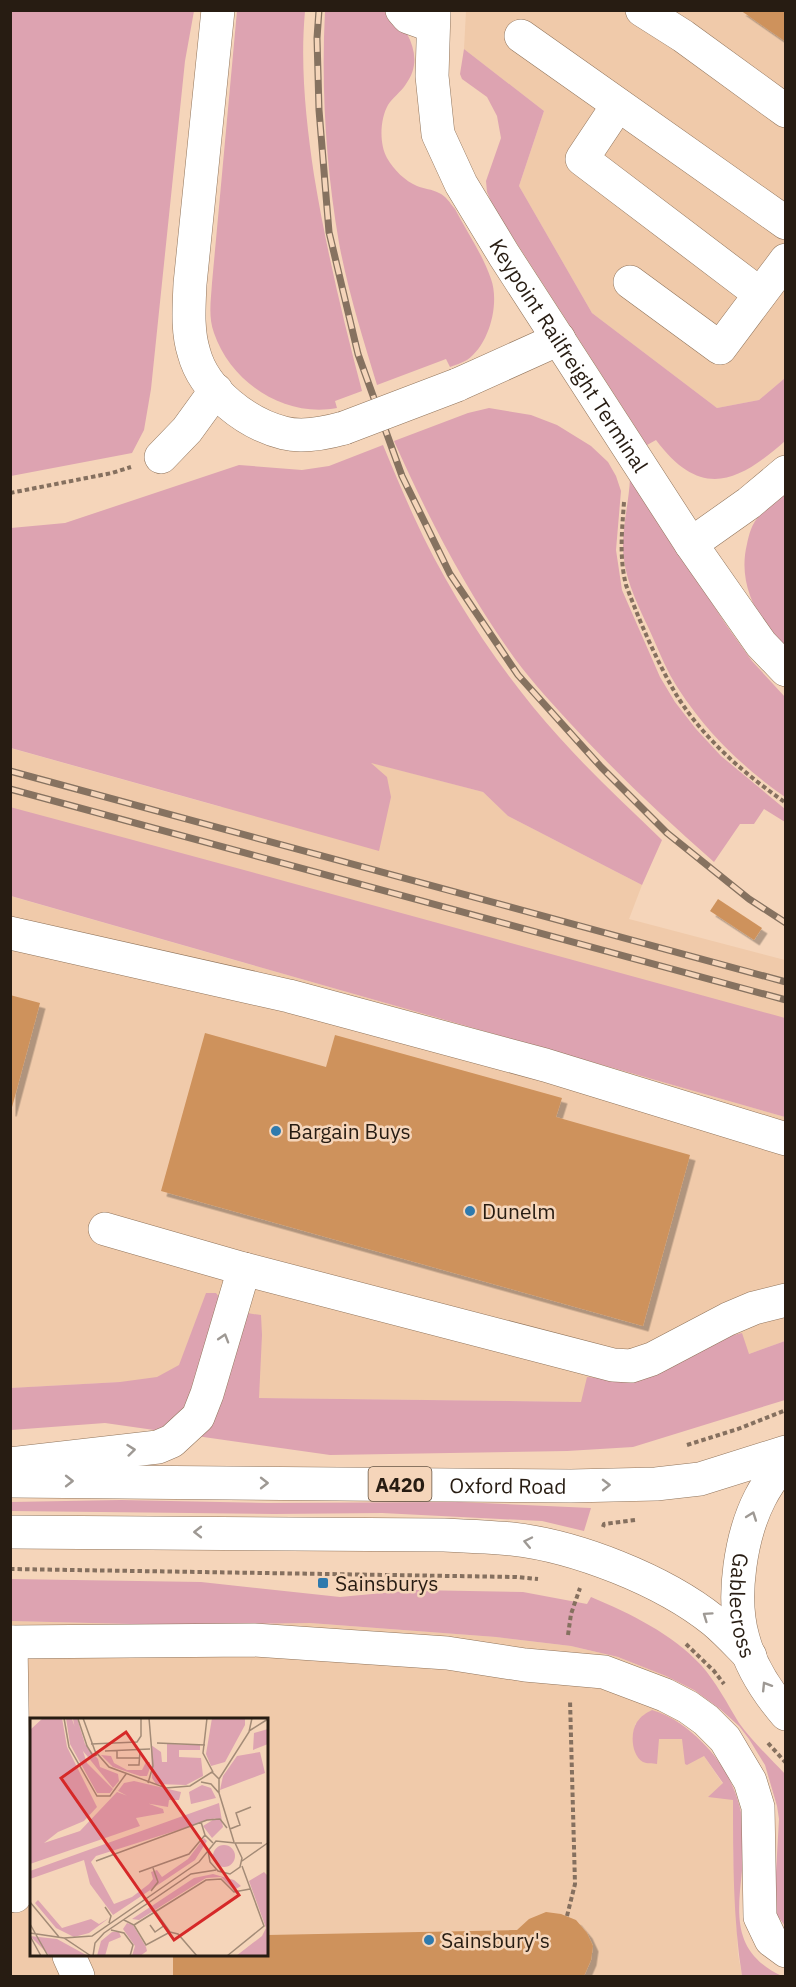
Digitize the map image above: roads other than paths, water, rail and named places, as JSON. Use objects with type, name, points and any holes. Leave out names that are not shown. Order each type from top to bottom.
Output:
[{"type":"main road","points":[[218,10],[189,310],[194,354],[202,372],[216,390],[244,415],[286,434],[301,435],[344,428],[457,385],[559,339]]},
{"type":"main road","points":[[402,10],[408,17],[433,18]]},
{"type":"main road","points":[[642,10],[683,36],[786,111]]},
{"type":"main road","name":"Keypoint Railfreight Terminal","points":[[433,18],[432,76],[438,134],[461,183],[504,255],[691,544],[761,644],[786,670]]},
{"type":"main road","points":[[521,36],[786,223]]},
{"type":"main road","points":[[618,105],[582,159],[760,294]]},
{"type":"main road","points":[[630,282],[720,348],[786,260]]},
{"type":"main road","points":[[161,457],[182,436],[216,390]]},
{"type":"main road","points":[[691,544],[750,503],[786,472]]},
{"type":"main road","points":[[10,933],[289,996],[545,1065],[786,1139]]},
{"type":"main road","points":[[105,1229],[244,1269],[613,1365],[631,1366],[652,1359],[728,1319],[754,1308],[786,1300]]},
{"type":"main road","points":[[10,1464],[158,1447],[184,1432],[198,1417],[207,1394],[244,1269]]},
{"type":"main road","name":"Oxford Road","points":[[10,1481],[559,1486],[657,1484],[708,1477],[786,1452]]},
{"type":"main road","name":"Gablecross","points":[[774,1725],[760,1676],[742,1637],[738,1598],[743,1551],[753,1513],[761,1495],[786,1460]]},
{"type":"main road","points":[[10,1532],[444,1535],[514,1539],[591,1558],[644,1578],[678,1596],[714,1621],[750,1656]]},
{"type":"main road","points":[[19,1901],[12,1798],[11,1642],[220,1640],[297,1642],[447,1653],[525,1665],[604,1672],[665,1695],[688,1707],[706,1720],[724,1739],[750,1781],[758,1807],[760,1917],[771,1940],[786,1951]]},
{"type":"main road","points":[[69,1957],[78,1977]]},
{"type":"railway","points":[[319,10],[317,38],[319,110],[329,232],[358,354],[402,476],[450,574],[518,675],[601,767],[667,833],[749,899],[786,923]]},
{"type":"railway","points":[[10,771],[786,982]]},
{"type":"railway","points":[[10,789],[786,1000]]},
{"type":"place","name":"Bargain Buys","points":[[276,1131]]},
{"type":"place","name":"Dunelm","points":[[470,1211]]},
{"type":"place","name":"Sainsburys","points":[[323,1583]]},
{"type":"place","name":"Sainsbury's","points":[[429,1940]]}]
